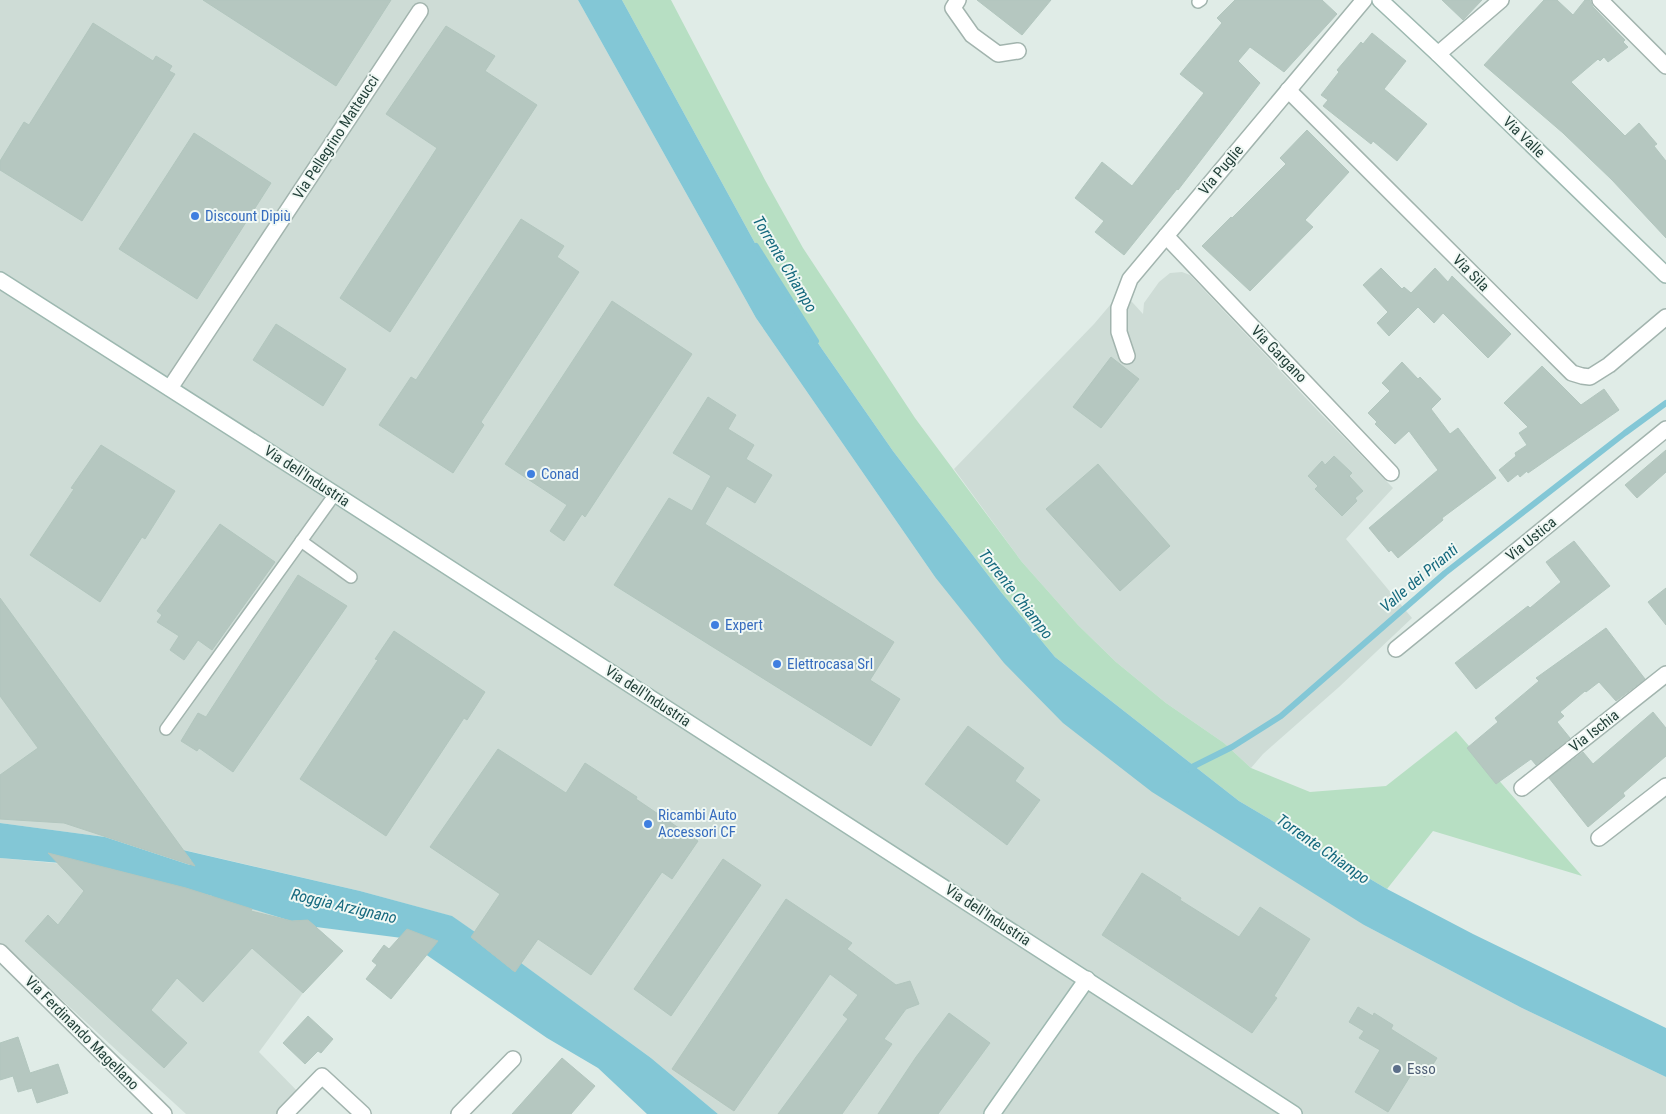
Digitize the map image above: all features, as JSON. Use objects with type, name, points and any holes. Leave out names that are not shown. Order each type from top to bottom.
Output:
[{"type":"street","name":"Via Puglie","points":[[1127,356],[1119,332],[1119,308],[1130,279],[1364,0]]},
{"type":"street","name":"Via Valle","points":[[1380,0],[1666,275]]},
{"type":"street","points":[[1438,54],[1501,0]]},
{"type":"street","points":[[1600,0],[1666,66]]},
{"type":"street","points":[[952,3],[972,34],[998,54],[1018,51]]},
{"type":"street","name":"Via Pellegrino Matteucci","points":[[170,388],[420,11]]},
{"type":"street","name":"Via Sila","points":[[1288,90],[1572,373],[1590,377],[1609,365],[1666,317]]},
{"type":"street","name":"Via Gargano","points":[[1166,236],[1392,473]]},
{"type":"street","name":"Via dell'Industria","points":[[0,280],[335,494],[1294,1114]]},
{"type":"street","name":"Via Ustica","points":[[1396,650],[1666,429]]},
{"type":"street","name":"Via Ischia","points":[[1522,788],[1666,674]]},
{"type":"street","points":[[1599,838],[1666,786]]},
{"type":"street","name":"Via Ferdinando Magellano","points":[[0,952],[164,1114]]},
{"type":"street","points":[[992,1114],[1087,979]]},
{"type":"street","points":[[459,1114],[513,1059]]},
{"type":"street","points":[[285,1114],[322,1076],[363,1114]]},
{"type":"lane","points":[[166,729],[335,494]]},
{"type":"lane","points":[[301,541],[351,577]]},
{"type":"shaded area","points":[[0,0],[578,0],[756,318],[935,577],[1364,925],[1520,1007],[1666,1077],[1666,1114],[718,1114],[651,1058],[522,964],[515,972],[471,937],[475,932],[451,916],[360,891],[184,850],[191,861],[190,865],[105,837],[0,823]]},
{"type":"shaded area","points":[[1182,272],[1190,275],[1393,488],[1346,539],[1412,618],[1339,687],[1263,754],[1251,768],[1224,743],[1166,703],[1116,662],[1078,625],[1022,562],[954,469],[1094,324],[1122,291],[1143,314],[1144,303],[1159,282],[1170,273]]},
{"type":"shaded area","points":[[0,858],[107,868],[212,896],[291,921],[308,920],[343,951],[303,993],[259,1052],[304,1098],[288,1114],[186,1114],[0,943]]},
{"type":"green space","points":[[622,0],[671,0],[765,180],[803,248],[915,418],[1022,562],[1078,625],[1116,662],[1166,703],[1224,743],[1251,768],[1310,792],[1386,786],[1456,731],[1582,876],[1433,831],[1387,889],[1239,801],[1055,657],[1001,592],[893,451],[773,276]]},
{"type":"water","points":[[578,0],[622,0],[773,276],[893,451],[1001,592],[1055,657],[1239,801],[1387,889],[1473,934],[1666,1028],[1666,1077],[1520,1007],[1364,925],[1152,792],[1063,723],[1004,663],[935,577],[756,318]]},
{"type":"water","name":"Roggia Arzignano","points":[[0,823],[105,837],[190,865],[191,860],[183,850],[360,891],[452,916],[475,932],[471,937],[515,972],[521,963],[651,1058],[718,1114],[647,1114],[598,1068],[547,1038],[402,938],[316,927],[308,920],[291,921],[252,909],[221,944],[212,896],[107,868],[0,858]]},
{"type":"building","points":[[203,0],[391,0],[336,86]]},
{"type":"building","points":[[977,0],[1051,0],[1022,35]]},
{"type":"building","points":[[1235,0],[1322,0],[1337,14],[1284,72],[1250,47],[1238,61],[1260,83],[1178,190],[1124,255],[1095,232],[1104,221],[1075,198],[1102,162],[1132,186],[1204,93],[1180,74],[1222,23],[1217,18]]},
{"type":"building","points":[[1442,0],[1482,0],[1463,20]]},
{"type":"building","points":[[1544,0],[1557,0],[1573,15],[1585,0],[1590,0],[1593,7],[1625,40],[1623,42],[1628,47],[1608,62],[1604,57],[1600,61],[1598,59],[1571,82],[1625,136],[1639,123],[1657,144],[1654,146],[1666,161],[1666,238],[1612,180],[1563,133],[1484,65]]},
{"type":"building","points":[[93,23],[153,61],[156,56],[172,66],[169,71],[175,74],[82,221],[0,170],[0,161],[24,122],[29,125]]},
{"type":"building","points":[[446,26],[495,56],[485,71],[537,105],[390,332],[340,298],[437,148],[386,114]]},
{"type":"building","points":[[1372,33],[1406,61],[1384,89],[1427,124],[1397,161],[1373,141],[1371,144],[1323,106],[1328,100],[1321,95],[1339,72],[1337,70],[1361,42],[1363,44]]},
{"type":"building","points":[[1307,130],[1349,172],[1305,220],[1313,227],[1250,291],[1202,246],[1286,164],[1280,158]]},
{"type":"building","name":"Discount Dipiù","points":[[194,133],[271,183],[197,299],[119,249]]},
{"type":"building","points":[[521,219],[564,246],[557,257],[579,272],[481,422],[484,425],[453,473],[379,425],[411,377],[416,380]]},
{"type":"building","points":[[1381,268],[1402,289],[1404,287],[1411,293],[1435,268],[1448,282],[1452,276],[1511,334],[1488,358],[1443,313],[1434,323],[1418,307],[1389,336],[1377,323],[1388,312],[1363,285]]},
{"type":"building","points":[[612,301],[692,354],[585,517],[582,514],[564,541],[550,531],[567,505],[505,464]]},
{"type":"building","points":[[276,324],[346,369],[323,406],[253,360]]},
{"type":"building","points":[[1111,357],[1139,379],[1101,428],[1073,407]]},
{"type":"building","points":[[1402,362],[1418,379],[1420,377],[1441,399],[1431,409],[1450,434],[1458,428],[1496,478],[1442,518],[1443,520],[1398,558],[1391,550],[1389,552],[1369,528],[1438,470],[1409,431],[1395,444],[1375,424],[1377,422],[1368,413],[1390,391],[1382,383]]},
{"type":"building","points":[[1542,366],[1581,405],[1604,389],[1619,410],[1528,473],[1527,471],[1520,477],[1518,474],[1508,482],[1499,470],[1516,456],[1515,453],[1527,445],[1519,433],[1528,427],[1504,403]]},
{"type":"building","points":[[708,397],[736,415],[728,429],[754,445],[746,459],[772,475],[755,503],[727,486],[705,524],[894,642],[870,680],[900,699],[871,746],[614,585],[669,498],[692,511],[711,476],[673,453]]},
{"type":"building","points":[[101,445],[175,491],[145,539],[142,537],[100,602],[30,555],[74,489],[71,488]]},
{"type":"building","points":[[1666,450],[1666,472],[1637,498],[1625,485]]},
{"type":"building","points":[[1334,456],[1352,473],[1349,476],[1363,491],[1355,498],[1357,501],[1342,516],[1315,489],[1318,486],[1308,476],[1322,461],[1325,465]]},
{"type":"building","points":[[1098,464],[1170,546],[1120,591],[1046,509]]},
{"type":"building","points":[[220,524],[275,562],[212,650],[198,640],[184,660],[170,650],[179,636],[157,622],[162,615],[157,611]]},
{"type":"building","points":[[1574,541],[1610,586],[1476,689],[1455,663],[1528,606],[1530,608],[1561,582],[1546,562]]},
{"type":"building","points":[[298,575],[347,606],[233,772],[199,748],[197,751],[181,741],[198,713],[206,717]]},
{"type":"building","points":[[1666,588],[1666,625],[1648,602]]},
{"type":"building","points":[[0,598],[195,866],[64,823],[0,819],[0,775],[38,748],[0,696]]},
{"type":"building","points":[[1606,628],[1645,679],[1616,701],[1599,682],[1585,691],[1560,712],[1564,716],[1557,722],[1570,738],[1536,765],[1531,759],[1496,784],[1467,748],[1498,722],[1495,718],[1539,681],[1536,678]]},
{"type":"building","points":[[394,631],[485,692],[467,720],[464,718],[386,836],[300,779],[378,660],[375,659]]},
{"type":"building","points":[[1653,712],[1666,728],[1666,756],[1623,793],[1625,796],[1588,827],[1549,778],[1583,752],[1593,764]]},
{"type":"building","points":[[968,726],[1024,768],[1015,781],[1040,800],[1007,845],[925,784]]},
{"type":"building","points":[[498,749],[566,793],[585,763],[637,797],[636,799],[698,841],[672,879],[662,872],[591,975],[538,939],[515,972],[471,937],[500,894],[430,847]]},
{"type":"building","points":[[48,853],[186,888],[252,909],[251,911],[292,921],[308,920],[343,951],[303,993],[252,948],[203,1002],[177,978],[151,1010],[187,1043],[164,1068],[25,941],[48,915],[58,925],[84,891]]},
{"type":"building","points":[[723,859],[761,885],[671,1016],[634,989]]},
{"type":"building","points":[[1142,873],[1181,898],[1180,900],[1239,937],[1260,907],[1310,939],[1274,996],[1277,998],[1252,1033],[1102,935]]},
{"type":"building","points":[[786,899],[852,943],[847,949],[896,985],[910,981],[919,1004],[906,1009],[884,1039],[892,1044],[842,1114],[778,1114],[848,1019],[843,1015],[858,995],[830,974],[734,1111],[672,1069]]},
{"type":"building","points":[[407,929],[438,941],[391,999],[366,979],[377,965],[372,961],[384,945],[389,949]]},
{"type":"building","points":[[1358,1007],[1373,1016],[1374,1013],[1393,1025],[1391,1029],[1437,1058],[1425,1077],[1414,1070],[1388,1112],[1355,1092],[1380,1050],[1359,1038],[1364,1031],[1349,1022]]},
{"type":"building","points":[[949,1013],[990,1043],[938,1114],[878,1114],[916,1057]]},
{"type":"building","points":[[308,1016],[333,1039],[321,1053],[318,1051],[305,1064],[283,1043]]},
{"type":"building","points":[[18,1037],[30,1073],[58,1064],[68,1093],[37,1103],[32,1088],[18,1092],[13,1076],[0,1080],[0,1043]]},
{"type":"building","points":[[562,1058],[595,1086],[571,1114],[512,1114]]},
{"type":"waterway","name":"Torrente Chiampo","points":[[756,246],[816,341]]},
{"type":"waterway","name":"Valle dei Prianti","points":[[1188,769],[1232,747],[1281,716],[1445,573],[1666,403]]},
{"type":"place","name":"Discount Dipiù","points":[[195,216]]},
{"type":"place","name":"Conad","points":[[531,474]]},
{"type":"place","name":"Expert","points":[[715,625]]},
{"type":"place","name":"Elettrocasa Srl","points":[[777,664]]},
{"type":"place","name":"Ricambi Auto Accessori CF","points":[[648,824]]},
{"type":"place","name":"Esso","points":[[1397,1069]]}]
